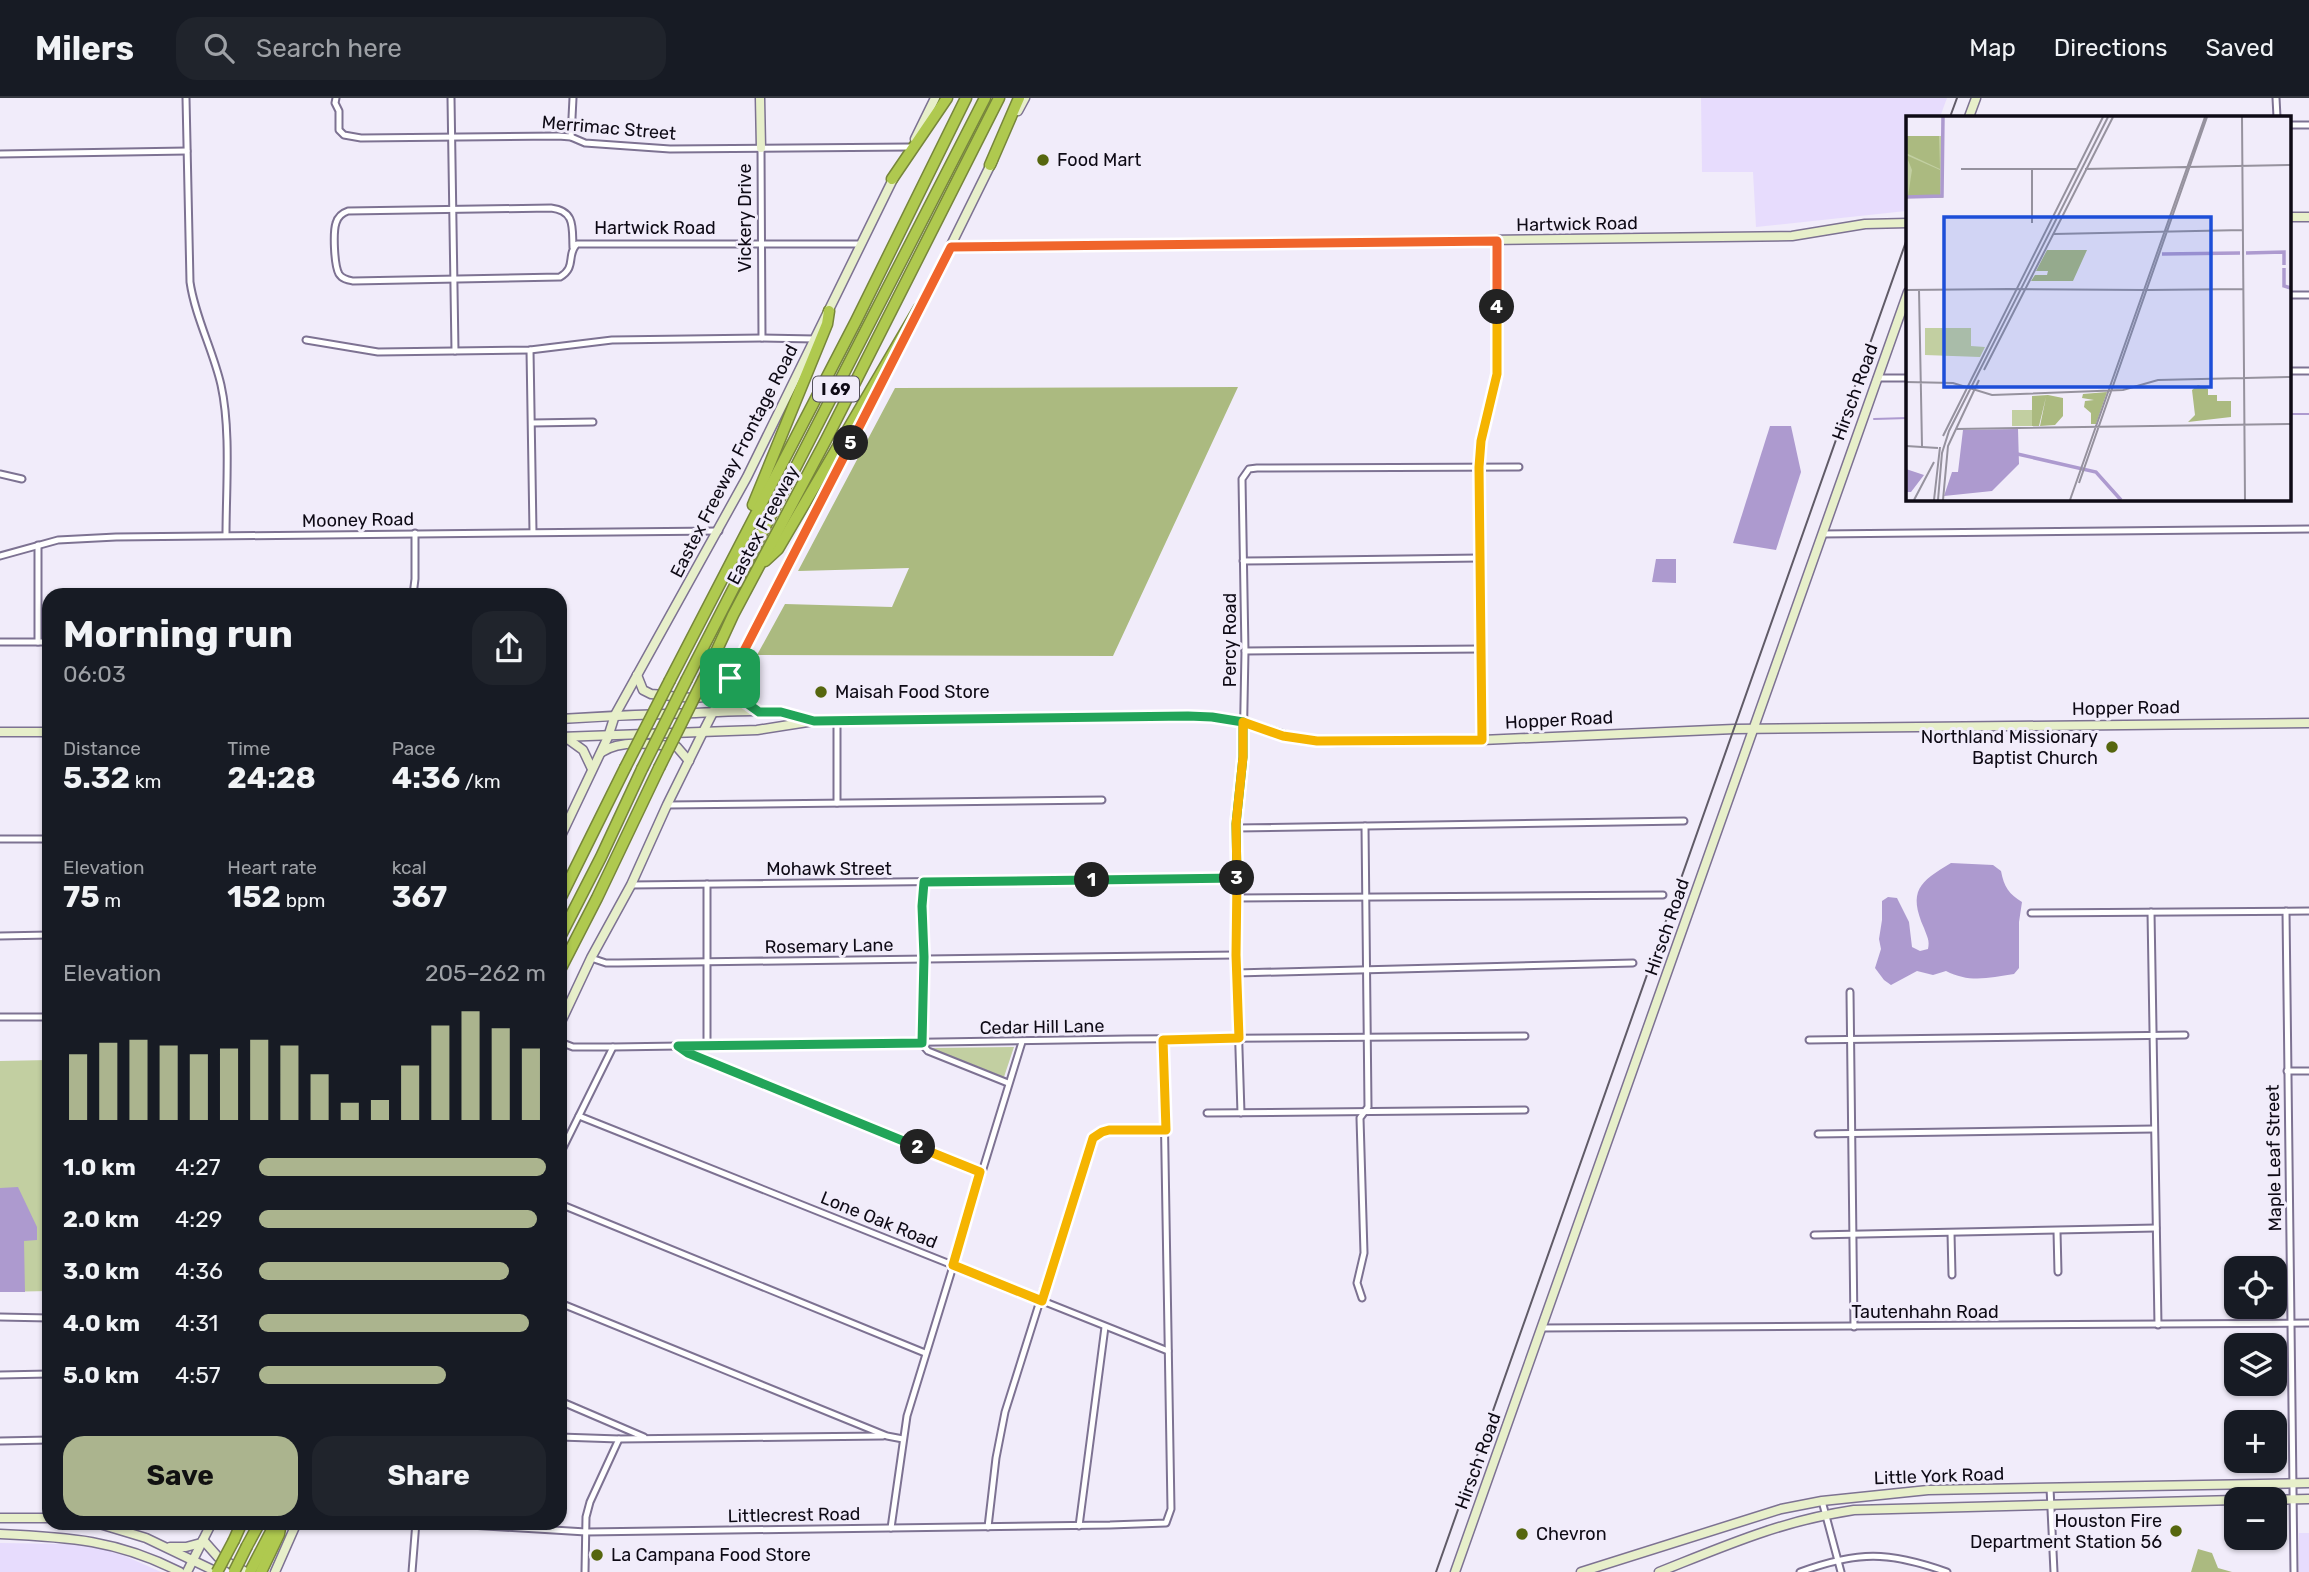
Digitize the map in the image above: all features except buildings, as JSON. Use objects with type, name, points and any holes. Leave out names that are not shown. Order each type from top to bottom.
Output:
[{"type":"highway","points":[[892,179],[947,98]]},
{"type":"highway","name":"Eastex Freeway","points":[[567,885],[794,437],[856,321],[966,98]]},
{"type":"highway","name":"I 69","points":[[567,923],[687,679],[985,98]]},
{"type":"highway","name":"Eastex Freeway","points":[[567,956],[757,569],[827,440],[999,98]]},
{"type":"highway","points":[[990,165],[1019,98]]},
{"type":"highway","points":[[757,569],[778,549],[919,308]]},
{"type":"highway","points":[[714,597],[827,324],[829,310]]},
{"type":"highway","points":[[218,1572],[238,1530]]},
{"type":"highway","points":[[234,1572],[256,1530]]},
{"type":"highway","points":[[261,1572],[264,1556],[275,1530]]},
{"type":"highway","points":[[248,1572],[264,1556]]},
{"type":"main road","name":"Vickery Drive","points":[[760,98],[761,148]]},
{"type":"main road","name":"Eastex Freeway Frontage Road","points":[[567,821],[608,737],[615,715],[719,531],[892,179],[935,98]]},
{"type":"main road","points":[[567,1009],[631,885],[730,678],[1025,98]]},
{"type":"main road","points":[[1969,116],[1976,98]]},
{"type":"main road","name":"Hartwick Road","points":[[951,247],[1792,236],[1865,224],[1906,223]]},
{"type":"main road","name":"Hirsch Road","points":[[1455,1572],[1906,301]]},
{"type":"main road","points":[[637,675],[643,690],[651,694],[706,698],[717,695],[725,688]]},
{"type":"main road","points":[[730,678],[741,699],[759,712]]},
{"type":"main road","name":"Hopper Road","points":[[567,718],[781,712],[814,721]]},
{"type":"main road","name":"Hopper Road","points":[[567,737],[757,730],[814,721],[1188,716],[1243,722],[1283,736],[1317,741],[1482,740],[1754,729],[2309,723]]},
{"type":"main road","points":[[0,732],[42,732]]},
{"type":"main road","points":[[567,740],[583,750],[592,769]]},
{"type":"main road","points":[[597,758],[603,750],[613,746],[655,744],[677,747],[689,761]]},
{"type":"main road","name":"Little York Road","points":[[1581,1572],[1781,1509],[1822,1500],[1957,1489],[2309,1483]]},
{"type":"main road","points":[[2170,1485],[2171,1502]]},
{"type":"main road","points":[[2195,1501],[2196,1485]]},
{"type":"main road","points":[[1957,1489],[1957,1507]]},
{"type":"main road","points":[[1902,1492],[1902,1508]]},
{"type":"main road","points":[[2287,1499],[2309,1499]]},
{"type":"main road","name":"Little York Road","points":[[1659,1572],[1749,1536],[1807,1518],[1854,1510],[2224,1500]]},
{"type":"main road","points":[[0,1518],[42,1518]]},
{"type":"main road","points":[[120,1530],[146,1538],[218,1572]]},
{"type":"main road","points":[[187,1572],[208,1530]]},
{"type":"main road","points":[[276,1570],[294,1530]]},
{"type":"main road","points":[[0,1534],[58,1536],[99,1542],[141,1554],[180,1572]]},
{"type":"main road","points":[[166,1547],[186,1547],[202,1541]]},
{"type":"main road","points":[[202,1541],[218,1557],[248,1572]]},
{"type":"street","points":[[186,98],[191,291],[218,373],[223,399],[226,536]]},
{"type":"street","points":[[451,98],[455,351]]},
{"type":"street","points":[[572,137],[573,98]]},
{"type":"street","points":[[2276,98],[2277,116]]},
{"type":"street","name":"Merrimac Street","points":[[336,99],[339,130],[344,135],[360,138],[572,137],[585,143],[670,149],[910,147]]},
{"type":"street","name":"Vickery Drive","points":[[761,148],[762,338]]},
{"type":"street","points":[[0,154],[187,151]]},
{"type":"street","points":[[453,209],[560,209],[572,222],[573,248]]},
{"type":"street","name":"Hartwick Road","points":[[453,209],[342,213],[337,220],[335,242],[339,275],[346,280],[560,277],[567,273],[571,266],[573,248],[577,244],[861,244]]},
{"type":"street","points":[[1482,740],[1479,467],[1481,441],[1497,374],[1497,241]]},
{"type":"street","points":[[306,340],[378,352],[530,350],[612,340],[815,340]]},
{"type":"street","points":[[530,350],[533,532]]},
{"type":"street","points":[[1877,378],[1906,378]]},
{"type":"street","points":[[532,423],[593,422]]},
{"type":"street","points":[[1479,467],[1519,467]]},
{"type":"street","name":"Percy Road","points":[[1241,1113],[1236,955],[1237,828],[1243,757],[1245,651],[1242,478],[1249,469],[1479,467]]},
{"type":"street","points":[[0,474],[22,480]]},
{"type":"street","points":[[1822,534],[2309,529]]},
{"type":"street","name":"Mooney Road","points":[[0,556],[38,545],[76,539],[719,531]]},
{"type":"street","points":[[414,588],[415,533]]},
{"type":"street","points":[[38,545],[38,642]]},
{"type":"street","points":[[1243,561],[1480,558]]},
{"type":"street","points":[[0,642],[42,642]]},
{"type":"street","points":[[1245,651],[1481,649]]},
{"type":"street","points":[[837,721],[837,803]]},
{"type":"street","points":[[667,805],[1102,800]]},
{"type":"street","points":[[1237,828],[1684,821]]},
{"type":"street","points":[[1362,1298],[1357,1283],[1364,1253],[1360,1118],[1368,1107],[1365,826]]},
{"type":"street","points":[[0,839],[42,839]]},
{"type":"street","name":"Mohawk Street","points":[[631,885],[1237,878]]},
{"type":"street","points":[[924,882],[922,1043],[928,1051],[1008,1083]]},
{"type":"street","points":[[706,884],[707,1045]]},
{"type":"street","points":[[1237,898],[1662,895]]},
{"type":"street","name":"Maple Leaf Street","points":[[2286,911],[2294,1572]]},
{"type":"street","points":[[2031,914],[2309,911]]},
{"type":"street","points":[[2151,912],[2158,1325]]},
{"type":"street","points":[[0,936],[42,935]]},
{"type":"street","name":"Rosemary Lane","points":[[591,958],[606,963],[1236,955]]},
{"type":"street","points":[[1237,973],[1633,963]]},
{"type":"street","points":[[1850,992],[1854,1327]]},
{"type":"street","points":[[0,1017],[42,1017]]},
{"type":"street","points":[[1808,1040],[2185,1035]]},
{"type":"street","name":"Cedar Hill Lane","points":[[567,1044],[613,1048],[1525,1036]]},
{"type":"street","points":[[1163,1040],[1168,1351]]},
{"type":"street","points":[[891,1528],[903,1439],[925,1353],[1022,1042]]},
{"type":"street","points":[[678,1046],[688,1053],[980,1172]]},
{"type":"street","points":[[567,1140],[613,1048]]},
{"type":"street","points":[[2287,1071],[2309,1070]]},
{"type":"street","points":[[1207,1113],[1525,1110]]},
{"type":"street","name":"Lone Oak Road","points":[[579,1116],[1168,1351]]},
{"type":"street","points":[[1818,1134],[2154,1129]]},
{"type":"street","points":[[988,1527],[996,1458],[1005,1412],[1093,1138],[1109,1130],[1166,1130]]},
{"type":"street","points":[[567,1207],[925,1353]]},
{"type":"street","points":[[1814,1235],[2156,1228]]},
{"type":"street","points":[[2057,1231],[2058,1272]]},
{"type":"street","points":[[1951,1233],[1952,1275]]},
{"type":"street","points":[[567,1306],[887,1436]]},
{"type":"street","points":[[0,1317],[42,1318]]},
{"type":"street","name":"Tautenhahn Road","points":[[1542,1328],[2309,1323]]},
{"type":"street","points":[[1079,1525],[1105,1326]]},
{"type":"street","name":"Littlecrest Road","points":[[552,1530],[586,1532],[1164,1523],[1171,1509],[1168,1351]]},
{"type":"street","points":[[0,1375],[42,1374]]},
{"type":"street","points":[[567,1404],[647,1438]]},
{"type":"street","points":[[567,1437],[887,1436],[903,1439]]},
{"type":"street","points":[[585,1572],[590,1502],[619,1439]]},
{"type":"street","points":[[0,1441],[42,1440]]},
{"type":"street","points":[[2050,1488],[2054,1572]]},
{"type":"street","points":[[1822,1500],[1841,1572]]},
{"type":"street","points":[[412,1572],[417,1530]]},
{"type":"street","points":[[1800,1572],[1838,1559],[1869,1555],[1899,1557],[1947,1572]]},
{"type":"shaded area","points":[[1701,98],[1947,98],[1940,116],[1906,116],[1906,211],[1756,227],[1753,172],[1702,172]]},
{"type":"shaded area","points":[[1770,426],[1791,426],[1801,472],[1776,550],[1733,543]]},
{"type":"shaded area","points":[[1656,559],[1676,559],[1676,583],[1652,582]]},
{"type":"shaded area","points":[[1951,863],[1993,865],[2001,871],[2008,890],[2022,902],[2019,968],[2014,974],[1979,978],[1963,977],[1946,971],[1933,975],[1917,971],[1891,985],[1875,968],[1881,949],[1879,939],[1882,901],[1888,897],[1897,898],[1909,922],[1912,947],[1920,951],[1928,949],[1917,896],[1924,882]]},
{"type":"shaded area","points":[[18,1187],[37,1227],[37,1240],[24,1241],[25,1292],[0,1292],[0,1188]]},
{"type":"shaded area","points":[[2299,1533],[2309,1533],[2309,1572],[2299,1572]]},
{"type":"shaded area","points":[[0,1543],[67,1544],[103,1549],[161,1572],[0,1572]]},
{"type":"green space","points":[[1238,387],[1113,656],[757,655],[785,604],[892,607],[909,568],[798,571],[895,388]]},
{"type":"green space","points":[[1014,1047],[1004,1077],[931,1048]]},
{"type":"green space","points":[[42,1060],[42,1291],[0,1292],[0,1061]]},
{"type":"green space","points":[[2198,1549],[2212,1553],[2218,1568],[2232,1572],[2191,1572]]},
{"type":"waterway","points":[[2292,414],[2309,414]]},
{"type":"waterway","points":[[1874,419],[1906,418]]},
{"type":"railway","points":[[1950,116],[1957,98]]},
{"type":"railway","points":[[1436,1572],[1906,242]]},
{"type":"place","name":"Food Mart","points":[[1043,160]]},
{"type":"place","name":"Maisah Food Store","points":[[821,692]]},
{"type":"place","name":"Northland Missionary Baptist Church","points":[[2112,747]]},
{"type":"place","name":"Houston Fire Department Station 56","points":[[2176,1531]]},
{"type":"place","name":"Chevron","points":[[1522,1534]]},
{"type":"place","name":"La Campana Food Store","points":[[597,1555]]},
{"type":"route","points":[[730,678],[741,699],[759,712],[781,712],[814,721],[1188,716],[1243,722],[1243,757],[1236,824],[1237,878],[924,882],[922,1043],[678,1046],[688,1053],[980,1172],[953,1265],[1042,1301],[1090,1142],[1097,1134],[1109,1130],[1166,1130],[1163,1040],[1239,1038],[1236,955],[1237,898],[1236,824],[1243,757],[1243,722],[1283,736],[1317,741],[1482,740],[1479,467],[1481,441],[1497,374],[1497,241],[951,247],[730,678]]}]
